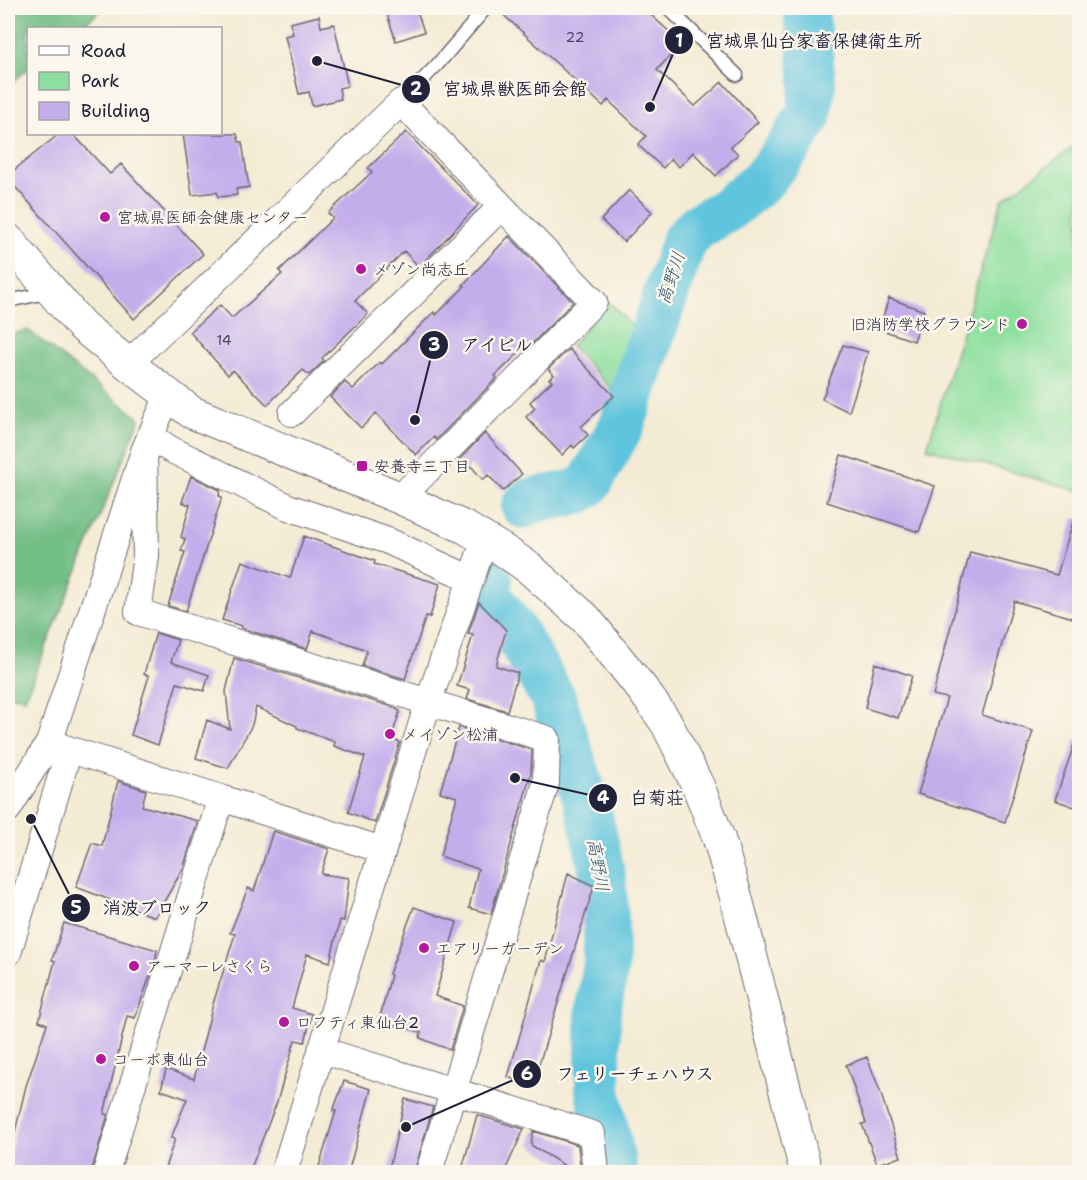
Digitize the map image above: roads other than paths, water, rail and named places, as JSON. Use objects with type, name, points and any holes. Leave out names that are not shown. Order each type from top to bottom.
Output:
[{"type":"street","points":[[128,364],[400,102],[594,302],[400,498]]},
{"type":"street","points":[[292,413],[501,207]]},
{"type":"street","points":[[8,240],[81,325],[191,412],[400,498],[485,538],[529,568],[586,619],[667,724],[685,759],[719,839],[736,897],[806,1173]]},
{"type":"street","points":[[8,953],[59,747],[147,443],[168,395]]},
{"type":"street","points":[[147,443],[170,449],[288,507],[388,541],[471,579]]},
{"type":"street","points":[[147,443],[146,556],[138,612],[547,739],[546,783],[429,1173]]},
{"type":"street","points":[[284,1173],[428,702],[485,538]]},
{"type":"street","points":[[59,747],[382,850]]},
{"type":"street","points":[[8,809],[59,747]]},
{"type":"street","points":[[106,1173],[221,798]]},
{"type":"street","points":[[321,1050],[592,1134],[597,1173]]},
{"type":"lane","points":[[400,102],[437,65],[486,8]]},
{"type":"lane","points":[[668,8],[737,75]]},
{"type":"lane","points":[[8,302],[52,292]]},
{"type":"waterway","name":"高野川","points":[[524,506],[530,501],[577,492],[589,484],[622,425],[684,241],[697,227],[728,209],[762,181],[789,147],[809,115],[813,85],[806,8]]},
{"type":"waterway","name":"高野川","points":[[490,580],[486,592],[515,632],[553,698],[588,807],[597,848],[603,878],[606,918],[606,963],[598,1013],[598,1091],[615,1172]]},
{"type":"place","name":"宮城県獣医師会館","points":[[317,61]]},
{"type":"place","name":"宮城県仙台家畜保健衛生所","points":[[650,107]]},
{"type":"place","name":"宮城県医師会健康センター","points":[[105,217]]},
{"type":"place","name":"メゾン尚志丘","points":[[361,269]]},
{"type":"place","name":"旧消防学校グラウンド","points":[[1022,324]]},
{"type":"place","name":"アイビル","points":[[415,420]]},
{"type":"place","name":"安養寺三丁目","points":[[362,466]]},
{"type":"place","name":"メイゾン松浦","points":[[390,734]]},
{"type":"place","name":"白菊荘","points":[[515,778]]},
{"type":"place","name":"消波ブロック","points":[[31,819]]},
{"type":"place","name":"エアリーガーデン","points":[[424,948]]},
{"type":"place","name":"アーマーレさくら","points":[[134,966]]},
{"type":"place","name":"ロフティ東仙台2","points":[[284,1022]]},
{"type":"place","name":"コーポ東仙台","points":[[101,1059]]},
{"type":"place","name":"フェリーチェハウス","points":[[406,1127]]}]
